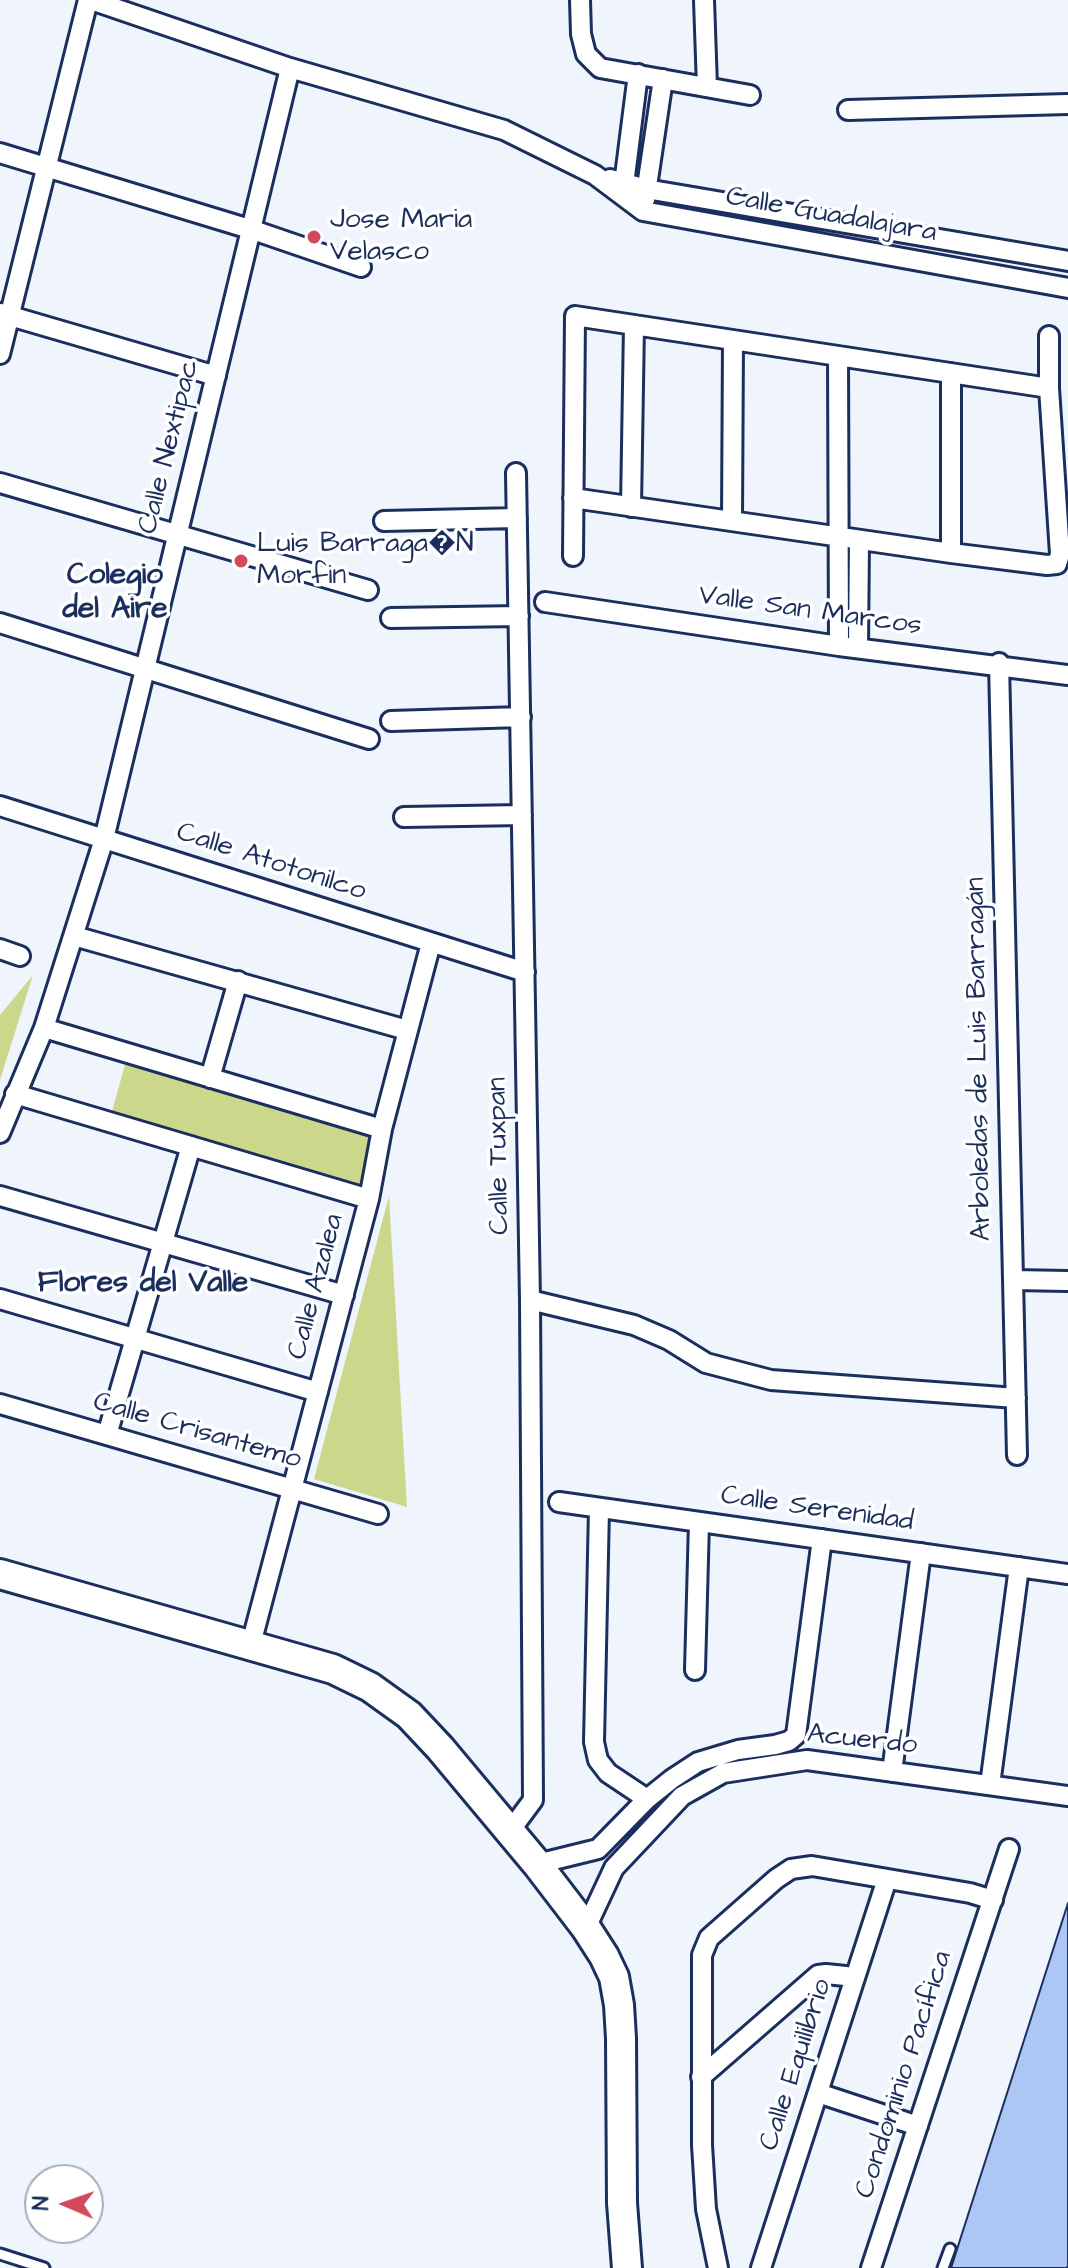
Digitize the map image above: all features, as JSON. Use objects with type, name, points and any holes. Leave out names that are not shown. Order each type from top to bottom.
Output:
[{"type":"main road","points":[[0,1574],[333,1669],[370,1687],[409,1715],[440,1748],[586,1928],[614,1977],[621,2038],[622,2203],[627,2268]]},
{"type":"street","name":"Calle Guadalajara","points":[[89,0],[290,68],[504,130],[623,188],[646,189],[1068,261]]},
{"type":"street","points":[[0,354],[5,315],[47,167],[89,0]]},
{"type":"street","points":[[580,0],[581,34],[586,54],[600,68],[750,95]]},
{"type":"street","points":[[704,0],[707,87]]},
{"type":"street","name":"Calle Nextipac","points":[[0,1133],[44,1028],[104,839],[290,68]]},
{"type":"street","points":[[623,188],[638,74]]},
{"type":"street","points":[[643,211],[663,79]]},
{"type":"street","points":[[848,110],[1068,104]]},
{"type":"street","points":[[0,153],[253,230],[361,267]]},
{"type":"street","name":"Calle Guadalajara","points":[[623,188],[643,211],[1068,288]]},
{"type":"street","points":[[985,273],[975,264],[974,255],[980,249],[989,247]]},
{"type":"street","points":[[5,315],[216,376]]},
{"type":"street","points":[[573,556],[575,316],[1049,388]]},
{"type":"street","points":[[631,507],[634,325]]},
{"type":"street","points":[[573,498],[951,553],[1057,564],[1060,554],[1049,388],[1049,336]]},
{"type":"street","points":[[732,521],[733,340]]},
{"type":"street","points":[[838,356],[838,537],[849,647]]},
{"type":"street","points":[[951,373],[951,553]]},
{"type":"street","name":"Calle Tuxpan","points":[[510,1831],[533,1800],[530,1300],[516,473]]},
{"type":"street","points":[[0,483],[368,590]]},
{"type":"street","points":[[384,521],[517,518]]},
{"type":"street","points":[[849,647],[859,540]]},
{"type":"street","name":"Valle San Marcos","points":[[545,602],[849,647],[1068,675]]},
{"type":"street","points":[[391,618],[519,616]]},
{"type":"street","points":[[0,623],[369,739]]},
{"type":"street","name":"Arboledas de Luis Barragán","points":[[999,665],[1017,1455]]},
{"type":"street","points":[[391,721],[521,717]]},
{"type":"street","name":"Calle Atotonilco","points":[[0,806],[525,972]]},
{"type":"street","points":[[404,817],[522,815]]},
{"type":"street","points":[[74,936],[407,1030]]},
{"type":"street","name":"Calle Azalea","points":[[251,1644],[369,1199],[382,1129],[431,943]]},
{"type":"street","points":[[0,949],[20,956]]},
{"type":"street","points":[[210,1078],[238,981]]},
{"type":"street","points":[[44,1028],[382,1129]]},
{"type":"street","points":[[15,1094],[369,1199]]},
{"type":"street","points":[[107,1435],[191,1146]]},
{"type":"street","points":[[0,1196],[344,1295]]},
{"type":"street","points":[[1013,1280],[1068,1281]]},
{"type":"street","points":[[0,1299],[318,1392]]},
{"type":"street","points":[[530,1300],[634,1325],[669,1340],[706,1363],[771,1380],[1016,1398]]},
{"type":"street","name":"Calle Crisantemo","points":[[0,1404],[378,1514]]},
{"type":"street","name":"Calle Serenidad","points":[[559,1502],[1068,1574]]},
{"type":"street","points":[[599,1508],[594,1742],[598,1760],[608,1773],[647,1799]]},
{"type":"street","points":[[695,1670],[699,1522]]},
{"type":"street","points":[[795,1761],[789,1741],[796,1735],[822,1539]]},
{"type":"street","points":[[892,1772],[921,1553]]},
{"type":"street","points":[[990,1785],[1019,1567]]},
{"type":"street","name":"Acuerdo","points":[[598,1849],[647,1799],[698,1762],[738,1750],[789,1741]]},
{"type":"street","name":"Acuerdo","points":[[586,1928],[614,1868],[632,1847],[682,1796],[723,1773],[807,1760],[1068,1796]]},
{"type":"street","points":[[617,1830],[632,1847]]},
{"type":"street","points":[[537,1864],[598,1849],[614,1868]]},
{"type":"street","name":"Condominio Pacífica","points":[[871,2268],[1009,1849]]},
{"type":"street","points":[[718,2268],[706,2209],[701,2077],[702,1955],[709,1938],[776,1879],[791,1869],[812,1866],[970,1893],[993,1900]]},
{"type":"street","name":"Calle Equilibrio","points":[[761,2268],[887,1879]]},
{"type":"street","points":[[701,2077],[818,1975],[855,1977]]},
{"type":"street","points":[[818,2093],[918,2126]]},
{"type":"lane","points":[[943,2268],[950,2249]]},
{"type":"lane","points":[[0,2254],[44,2268]]},
{"type":"green space","points":[[33,975],[0,1080],[0,1015]]},
{"type":"green space","points":[[126,1061],[375,1133],[360,1186],[111,1115]]},
{"type":"green space","points":[[389,1196],[407,1507],[314,1479]]},
{"type":"building","points":[[1068,1903],[1068,2265],[1067,2268],[951,2268]]},
{"type":"place","name":"Jose Maria Velasco","points":[[314,237]]},
{"type":"place","name":"Luis Barraga�N Morfin","points":[[241,561]]},
{"type":"district","name":"Colegio del Aire","points":[[115,594]]},
{"type":"district","name":"Flores del Valle","points":[[143,1285]]}]
